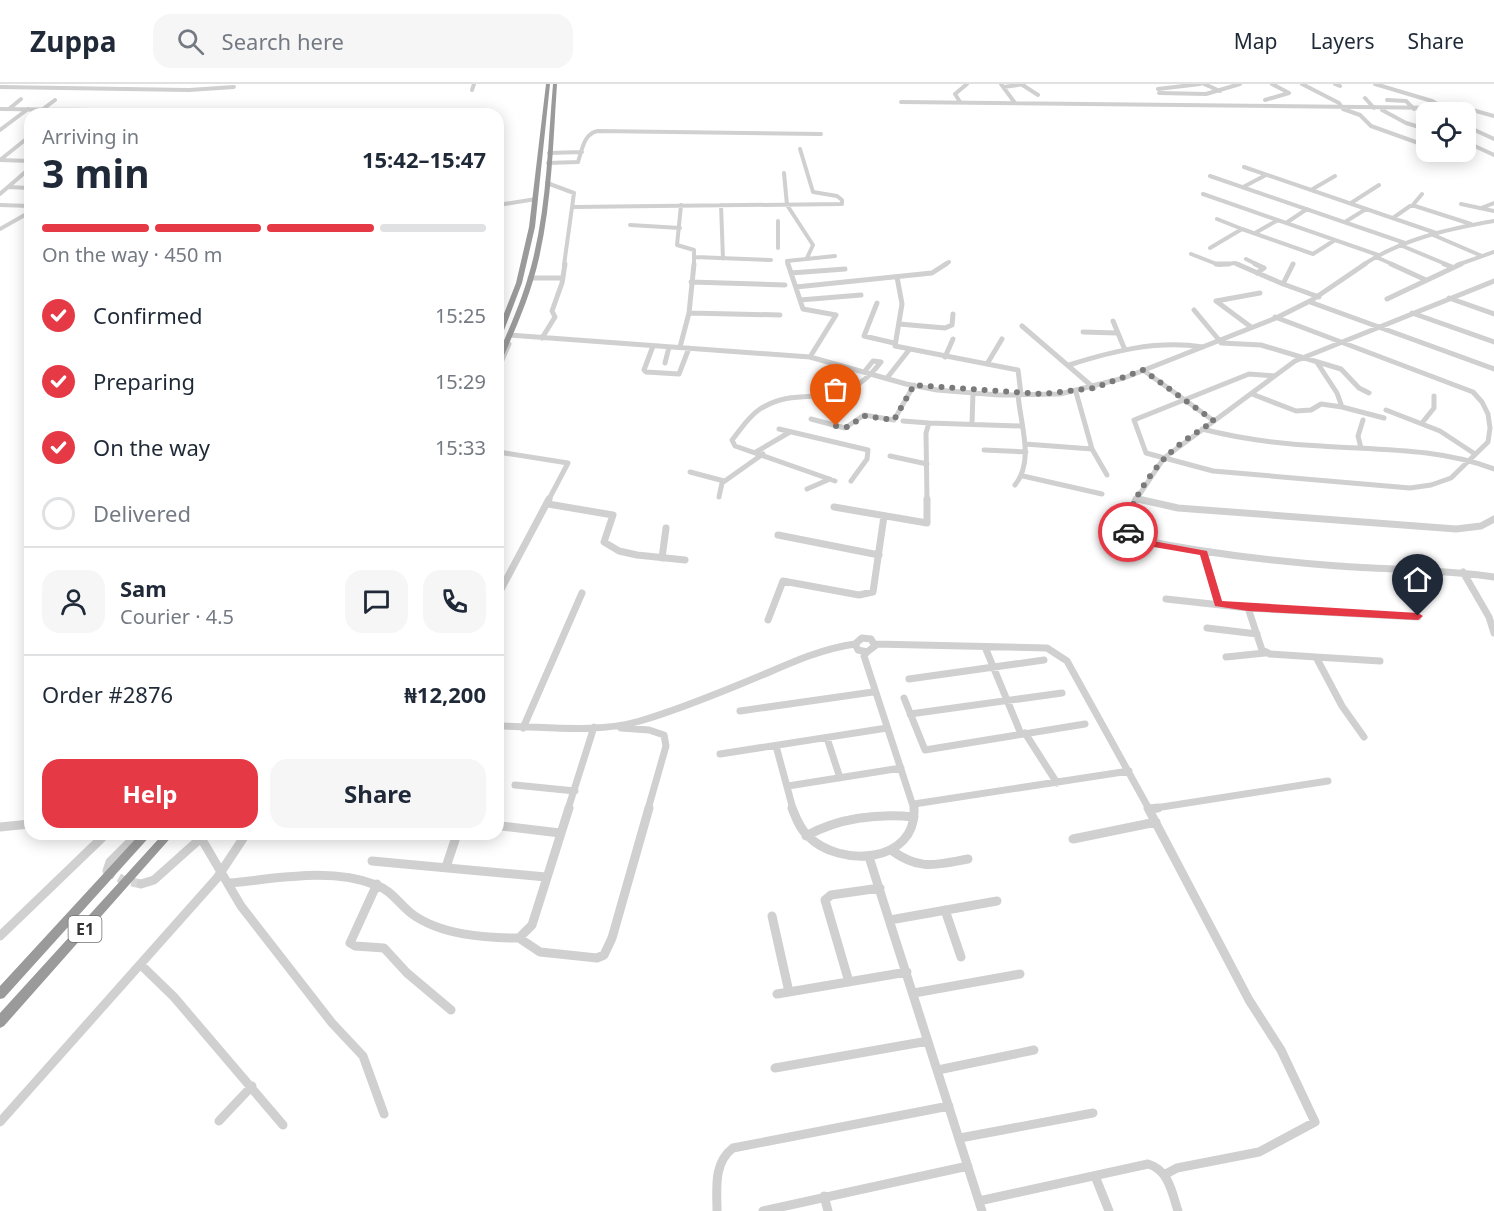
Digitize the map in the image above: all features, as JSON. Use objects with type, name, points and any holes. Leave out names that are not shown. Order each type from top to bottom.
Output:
[{"type":"highway","points":[[504,320],[525,258],[536,208],[548,84]]},
{"type":"highway","points":[[504,348],[536,257],[547,183],[555,84]]},
{"type":"highway","name":"E1","points":[[0,994],[141,840]]},
{"type":"highway","name":"E1","points":[[0,1022],[164,840]]},
{"type":"street","points":[[2,87],[9,84]]},
{"type":"street","points":[[472,90],[474,84]]},
{"type":"street","points":[[960,102],[955,94],[967,84]]},
{"type":"street","points":[[1002,85],[1022,84],[1038,95]]},
{"type":"street","points":[[1200,84],[1158,91],[1206,94],[1240,84]]},
{"type":"street","points":[[1204,84],[1221,91]]},
{"type":"street","points":[[1265,100],[1289,93],[1272,84]]},
{"type":"street","points":[[1302,84],[1316,94],[1360,115],[1371,126],[1416,142]]},
{"type":"street","points":[[1335,84],[1340,86]]},
{"type":"street","points":[[1374,84],[1432,102]]},
{"type":"street","points":[[1002,85],[1015,103]]},
{"type":"street","points":[[2,87],[196,90],[234,87]]},
{"type":"street","points":[[1365,98],[1374,108]]},
{"type":"street","points":[[9,109],[21,99]]},
{"type":"street","points":[[45,108],[55,100]]},
{"type":"street","points":[[1387,100],[1406,101],[1413,109]]},
{"type":"street","points":[[901,102],[1342,106],[1416,110]]},
{"type":"street","points":[[0,108],[24,109]]},
{"type":"street","points":[[1380,108],[1416,126]]},
{"type":"street","points":[[0,130],[24,112]]},
{"type":"street","points":[[1476,112],[1494,116]]},
{"type":"street","points":[[548,163],[578,162],[588,135],[598,131],[683,132],[725,136],[821,134]]},
{"type":"street","points":[[1476,131],[1494,139]]},
{"type":"street","points":[[24,140],[0,160],[24,161]]},
{"type":"street","points":[[1476,147],[1494,155]]},
{"type":"street","points":[[573,207],[843,203],[837,196],[813,192],[800,149]]},
{"type":"street","points":[[549,153],[582,152]]},
{"type":"street","points":[[1244,167],[1434,233],[1482,256]]},
{"type":"street","points":[[784,173],[787,205],[813,244],[807,258]]},
{"type":"street","points":[[0,194],[24,174]]},
{"type":"street","points":[[1245,186],[1266,175]]},
{"type":"street","points":[[1210,176],[1245,186],[1345,222],[1403,244],[1452,267]]},
{"type":"street","points":[[1311,190],[1335,176]]},
{"type":"street","points":[[542,338],[555,318],[552,311],[563,278],[574,193],[547,183]]},
{"type":"street","points":[[1351,203],[1379,185]]},
{"type":"street","points":[[8,187],[24,188]]},
{"type":"street","points":[[1203,194],[1377,256],[1426,280]]},
{"type":"street","points":[[1393,218],[1413,206],[1422,194]]},
{"type":"street","points":[[504,204],[536,199]]},
{"type":"street","points":[[1481,208],[1494,203]]},
{"type":"street","points":[[1461,204],[1494,211]]},
{"type":"street","points":[[0,205],[24,206]]},
{"type":"street","points":[[680,347],[688,313],[695,257],[694,250],[678,248],[681,205]]},
{"type":"street","points":[[722,205],[723,259]]},
{"type":"street","points":[[1413,206],[1473,225]]},
{"type":"street","points":[[1287,223],[1307,209]]},
{"type":"street","points":[[1345,222],[1366,209]]},
{"type":"street","points":[[0,230],[24,216]]},
{"type":"street","points":[[1217,219],[1313,254],[1335,240]]},
{"type":"street","points":[[778,220],[778,248]]},
{"type":"street","points":[[1255,233],[1278,220]]},
{"type":"street","points":[[504,352],[510,335],[810,357],[914,385],[974,392],[1019,394],[1076,392],[1094,388],[1203,347],[1310,302],[1377,256],[1403,244],[1434,233],[1494,221]]},
{"type":"street","points":[[630,225],[680,228]]},
{"type":"street","points":[[1210,248],[1242,228]]},
{"type":"street","points":[[1387,299],[1452,267],[1494,252]]},
{"type":"street","points":[[1191,254],[1219,265],[1235,263],[1319,297]]},
{"type":"street","points":[[810,357],[836,315],[831,312],[806,312],[788,260],[835,256]]},
{"type":"street","points":[[695,257],[771,260]]},
{"type":"street","points":[[1245,259],[1264,268],[1257,273]]},
{"type":"street","points":[[796,287],[932,273],[949,262]]},
{"type":"street","points":[[1283,284],[1293,264]]},
{"type":"street","points":[[791,273],[845,269]]},
{"type":"street","points":[[530,278],[563,278]]},
{"type":"street","points":[[894,344],[902,304],[897,278]]},
{"type":"street","points":[[1494,281],[1303,356],[1164,458],[1136,499],[1126,526],[1129,534],[1152,544],[1204,553],[1338,566],[1463,572],[1494,576]]},
{"type":"street","points":[[692,282],[785,285]]},
{"type":"street","points":[[1484,284],[1494,288]]},
{"type":"street","points":[[1251,327],[1216,301],[1260,293]]},
{"type":"street","points":[[800,300],[861,295]]},
{"type":"street","points":[[1449,298],[1494,314]]},
{"type":"street","points":[[1310,302],[1494,369]]},
{"type":"street","points":[[877,303],[864,336],[894,344],[899,348],[1018,370],[1020,426],[1028,459],[1023,476],[1015,484]]},
{"type":"street","points":[[1194,310],[1219,340]]},
{"type":"street","points":[[688,313],[780,315]]},
{"type":"street","points":[[1412,313],[1494,342]]},
{"type":"street","points":[[899,324],[945,328],[952,325],[953,314]]},
{"type":"street","points":[[1275,317],[1405,365],[1480,397],[1488,408],[1492,427],[1489,441],[1465,468],[1440,483],[1427,487],[1410,488],[1213,471],[1187,466],[1146,453],[1134,420],[1250,374],[1262,373],[1275,376]]},
{"type":"street","points":[[1113,321],[1125,350]]},
{"type":"street","points":[[1022,326],[1094,388]]},
{"type":"street","points":[[1083,332],[1117,333]]},
{"type":"street","points":[[1227,337],[1234,342]]},
{"type":"street","points":[[945,357],[953,339]]},
{"type":"street","points":[[987,364],[1002,339]]},
{"type":"street","points":[[1213,343],[1234,342],[1261,345],[1303,356],[1318,364],[1341,369],[1359,388],[1369,393]]},
{"type":"street","points":[[1069,365],[1125,350],[1172,343],[1203,347]]},
{"type":"street","points":[[652,345],[644,370],[646,372],[679,374],[689,348]]},
{"type":"street","points":[[664,363],[669,347]]},
{"type":"street","points":[[886,378],[909,350]]},
{"type":"street","points":[[807,489],[832,480],[735,446],[732,440],[762,408],[785,400],[850,393],[881,363],[873,361],[865,371]]},
{"type":"street","points":[[1318,364],[1337,393],[1342,407]]},
{"type":"street","points":[[1143,370],[1214,421]]},
{"type":"street","points":[[811,419],[845,428],[864,416],[894,420],[914,385]]},
{"type":"street","points":[[972,424],[974,392]]},
{"type":"street","points":[[1076,392],[1092,449],[1107,475]]},
{"type":"street","points":[[1252,394],[1296,411],[1311,410],[1322,404],[1384,418]]},
{"type":"street","points":[[1422,423],[1434,408],[1434,396]]},
{"type":"street","points":[[1386,410],[1440,431],[1473,457],[1494,469]]},
{"type":"street","points":[[1361,448],[1358,436],[1363,420]]},
{"type":"street","points":[[903,421],[1020,426]]},
{"type":"street","points":[[834,507],[923,523],[929,521],[926,433],[929,423]]},
{"type":"street","points":[[779,429],[868,450],[867,459],[851,481]]},
{"type":"street","points":[[1202,429],[1244,439],[1473,457]]},
{"type":"street","points":[[719,497],[720,487],[724,481],[754,461],[760,453],[790,432]]},
{"type":"street","points":[[1025,444],[1092,449]]},
{"type":"street","points":[[984,450],[1026,452]]},
{"type":"street","points":[[504,453],[568,463],[504,584]]},
{"type":"street","points":[[890,456],[927,464]]},
{"type":"street","points":[[754,461],[758,469]]},
{"type":"street","points":[[690,472],[724,481]]},
{"type":"street","points":[[1023,476],[1102,494]]},
{"type":"street","points":[[1136,499],[1178,508],[1456,529],[1481,526],[1494,519]]},
{"type":"street","points":[[548,504],[613,514],[603,539],[606,545],[637,555],[685,560]]},
{"type":"street","points":[[768,620],[783,581],[859,595],[873,592],[884,516]]},
{"type":"street","points":[[662,558],[666,528]]},
{"type":"street","points":[[778,535],[879,555]]},
{"type":"street","points":[[1204,553],[1218,604]]},
{"type":"street","points":[[1463,572],[1486,612],[1494,633]]},
{"type":"street","points":[[524,728],[582,593]]},
{"type":"street","points":[[1166,599],[1248,608],[1418,616]]},
{"type":"street","points":[[1248,608],[1265,653]]},
{"type":"street","points":[[1486,612],[1494,613]]},
{"type":"street","points":[[1207,628],[1257,634]]},
{"type":"street","points":[[614,727],[640,721],[744,684],[828,648],[855,644],[858,639],[867,638],[875,644],[1047,648],[1058,653],[1067,661],[1129,771],[1250,1000],[1281,1050],[1315,1122],[1260,1152],[1177,1168],[1164,1175]]},
{"type":"street","points":[[855,644],[858,650],[867,652],[874,649],[875,644]]},
{"type":"street","points":[[985,647],[1006,700],[1023,733],[1057,783]]},
{"type":"street","points":[[776,746],[799,825],[806,836],[820,848],[846,857],[869,857],[891,850],[906,837],[912,828],[914,804],[873,692],[864,656],[867,652]]},
{"type":"street","points":[[1226,657],[1265,653],[1380,661]]},
{"type":"street","points":[[1316,657],[1342,706],[1364,736]]},
{"type":"street","points":[[909,679],[1044,660]]},
{"type":"street","points":[[740,711],[873,692]]},
{"type":"street","points":[[910,714],[1062,693]]},
{"type":"street","points":[[904,698],[925,750],[1085,724]]},
{"type":"street","points":[[229,883],[320,878],[358,880],[377,884],[417,918],[438,926],[481,935],[519,938],[540,952],[597,958],[604,955],[612,938],[666,746],[664,735],[649,730],[614,727],[504,726]]},
{"type":"street","points":[[519,938],[532,925],[594,727]]},
{"type":"street","points":[[720,754],[887,728]]},
{"type":"street","points":[[827,738],[840,778]]},
{"type":"street","points":[[788,786],[901,768]]},
{"type":"street","points":[[914,804],[1129,771]]},
{"type":"street","points":[[1149,809],[1328,781]]},
{"type":"street","points":[[514,785],[575,791]]},
{"type":"street","points":[[806,836],[830,825],[892,815],[914,817]]},
{"type":"street","points":[[1072,839],[1156,822]]},
{"type":"street","points":[[0,827],[24,825]]},
{"type":"street","points":[[504,826],[560,833]]},
{"type":"street","points":[[0,936],[100,840]]},
{"type":"street","points":[[107,871],[110,862],[132,840]]},
{"type":"street","points":[[141,884],[154,880],[198,840]]},
{"type":"street","points":[[204,840],[241,906],[332,1023],[363,1056],[384,1114]]},
{"type":"street","points":[[0,1122],[222,872],[242,840]]},
{"type":"street","points":[[446,867],[455,840]]},
{"type":"street","points":[[891,850],[909,863],[919,866],[968,859]]},
{"type":"street","points":[[869,857],[908,972],[981,1206],[1148,1164],[1159,1168],[1164,1175],[1178,1211]]},
{"type":"street","points":[[372,861],[546,877]]},
{"type":"street","points":[[377,884],[350,943],[355,946],[384,948],[407,973],[451,1010]]},
{"type":"street","points":[[849,982],[825,900],[831,895],[880,888]]},
{"type":"street","points":[[890,920],[997,901]]},
{"type":"street","points":[[945,910],[961,957]]},
{"type":"street","points":[[772,916],[789,992]]},
{"type":"street","points":[[141,964],[174,996],[283,1125]]},
{"type":"street","points":[[777,994],[908,972]]},
{"type":"street","points":[[914,993],[1020,974]]},
{"type":"street","points":[[775,1068],[928,1041]]},
{"type":"street","points":[[938,1070],[1034,1050]]},
{"type":"street","points":[[219,1121],[252,1086]]},
{"type":"street","points":[[717,1211],[720,1162],[727,1151],[733,1148],[950,1106]]},
{"type":"street","points":[[960,1138],[1093,1113]]},
{"type":"street","points":[[763,1211],[968,1166]]},
{"type":"street","points":[[1095,1176],[1109,1211]]},
{"type":"street","points":[[824,1196],[828,1211]]},
{"type":"tunnel","points":[[107,871],[123,880],[141,884]]},
{"type":"way so far","points":[[836,426],[848,427],[862,416],[894,420],[914,385],[974,392],[1018,394],[1076,392],[1094,388],[1143,370],[1214,421],[1164,458],[1136,499],[1126,526],[1128,532]]},
{"type":"route","points":[[1128,532],[1137,539],[1152,544],[1204,553],[1218,604],[1248,608],[1418,616]]}]
